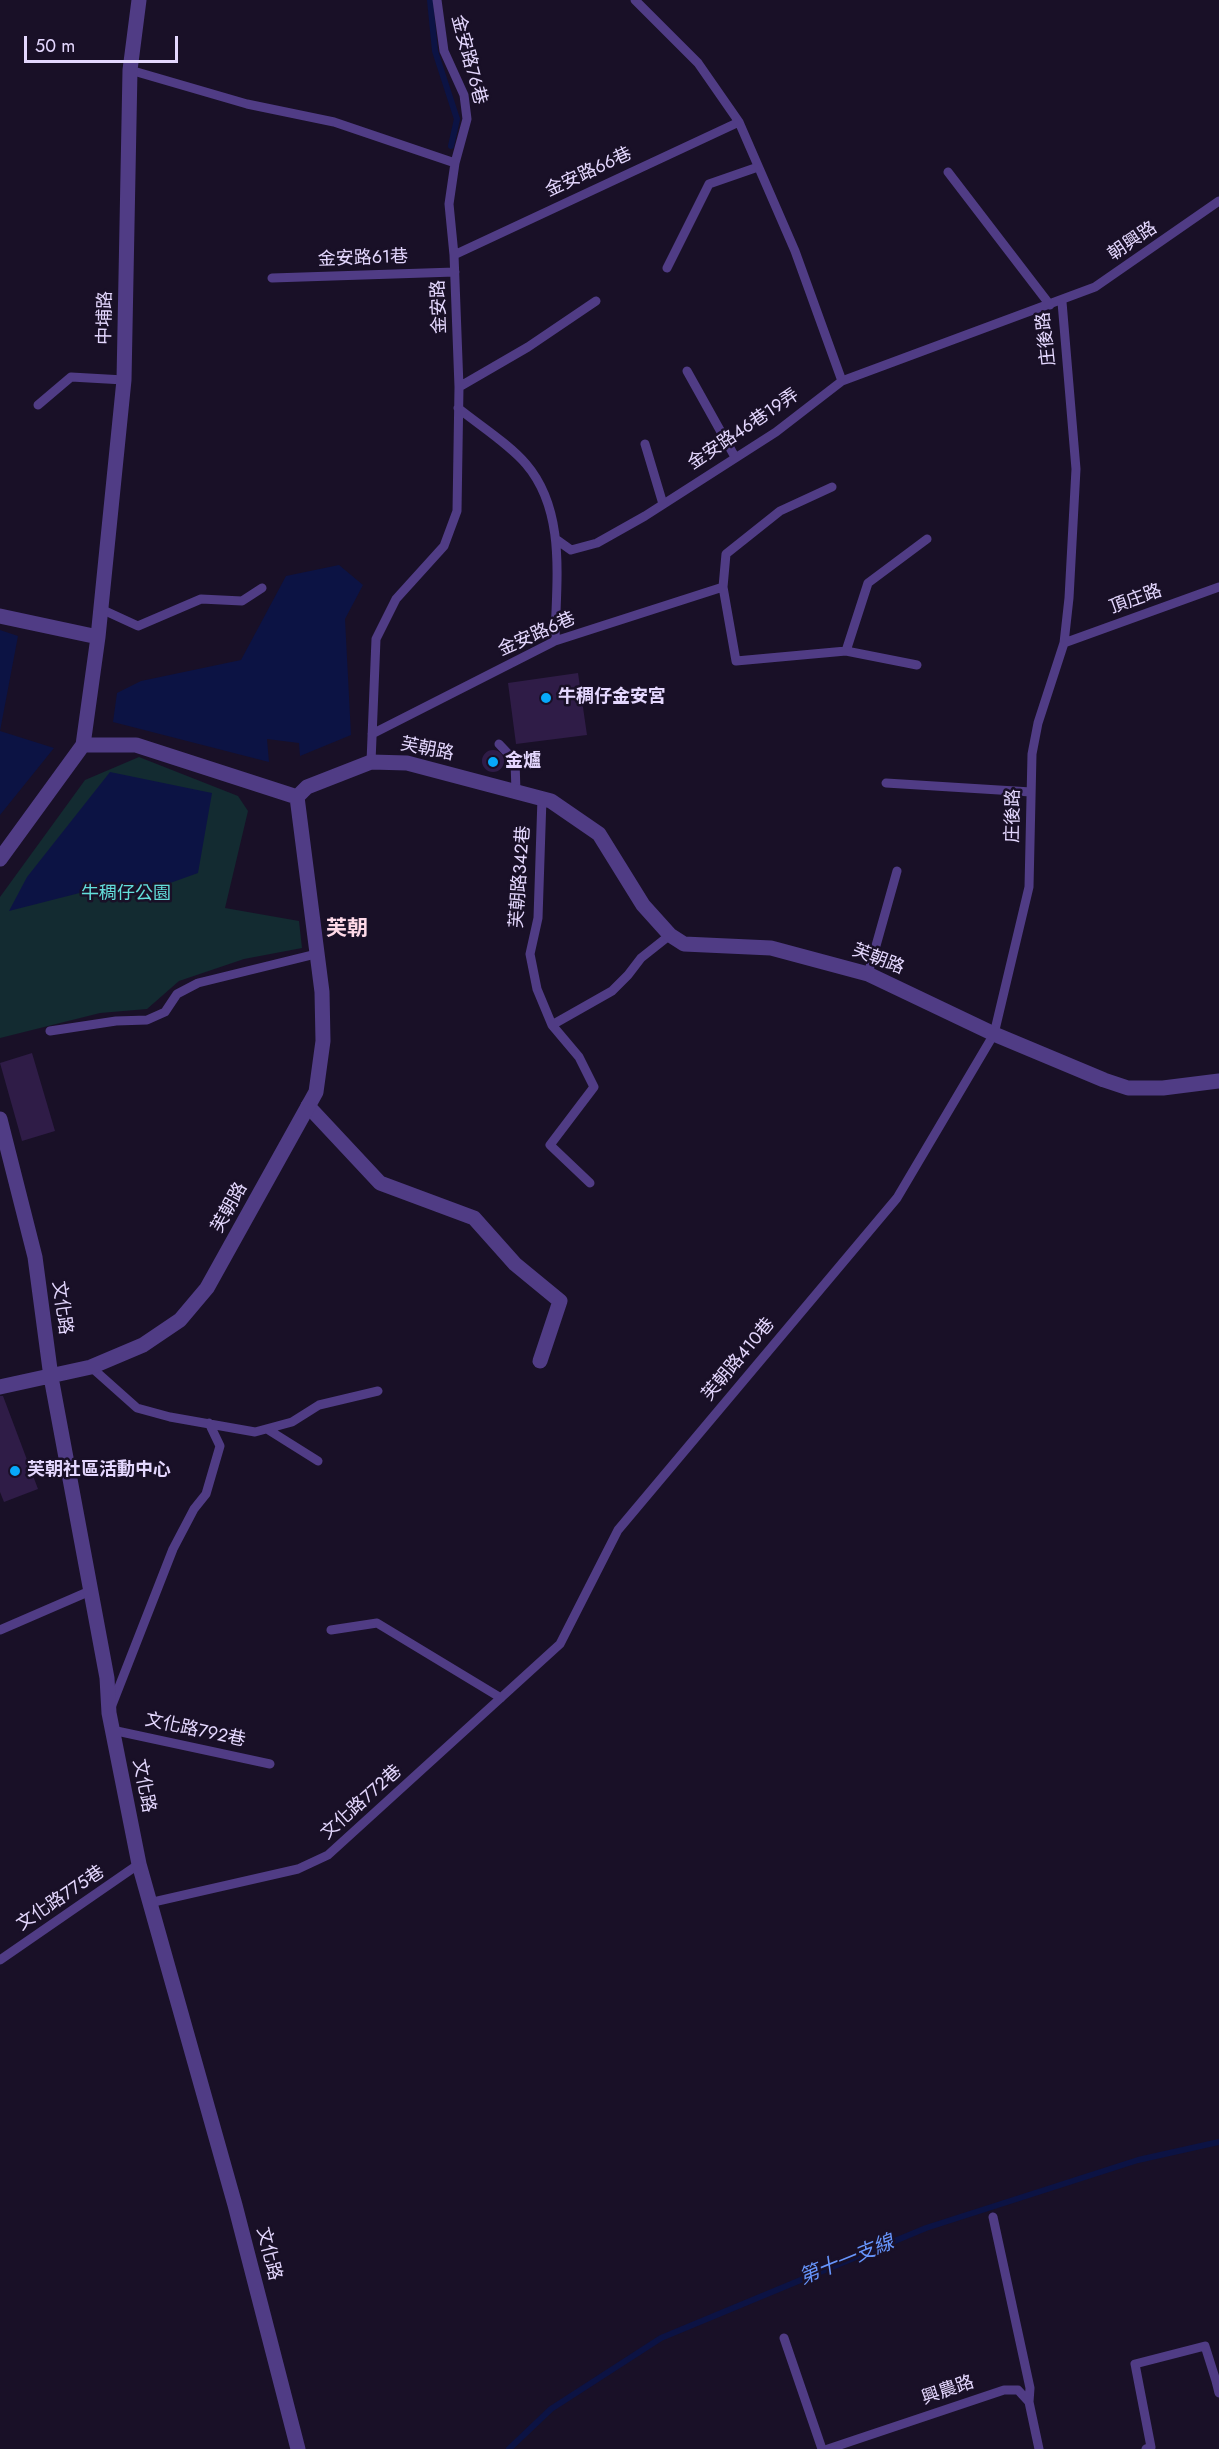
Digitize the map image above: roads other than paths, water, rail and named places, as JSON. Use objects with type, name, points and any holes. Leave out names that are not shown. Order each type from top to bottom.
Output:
[{"type":"street","name":"中埔路","points":[[83,745],[98,637],[124,380],[130,70],[139,0]]},
{"type":"street","points":[[0,616],[98,637]]},
{"type":"street","points":[[0,859],[83,745],[136,745],[297,797]]},
{"type":"street","name":"芙朝路","points":[[0,1387],[92,1367],[143,1345],[180,1320],[207,1288],[316,1092],[323,1041],[322,992],[297,797],[307,787],[371,762],[407,763],[551,801],[599,834],[643,905],[670,935],[684,944],[771,948],[867,974],[994,1034],[1128,1088],[1163,1088],[1219,1081]]},
{"type":"street","points":[[308,1106],[380,1183],[474,1218],[515,1264],[560,1301],[540,1361]]},
{"type":"street","name":"文化路","points":[[0,1119],[35,1257],[51,1377],[107,1678],[112,1730],[139,1864],[236,2205],[298,2449]]},
{"type":"lane","name":"金安路76巷","points":[[437,0],[444,51],[464,95],[466,119],[455,163]]},
{"type":"lane","points":[[634,0],[698,63],[739,122],[795,251],[842,381]]},
{"type":"lane","points":[[130,70],[247,104],[334,122],[455,163]]},
{"type":"lane","name":"金安路66巷","points":[[454,255],[739,122]]},
{"type":"lane","name":"金安路","points":[[371,762],[376,639],[396,599],[444,546],[458,511],[459,387],[455,272],[449,204],[455,163]]},
{"type":"lane","points":[[667,268],[709,184],[758,167]]},
{"type":"lane","points":[[948,172],[1050,305]]},
{"type":"lane","name":"朝興路","points":[[1062,302],[1095,288],[1219,201]]},
{"type":"lane","name":"金安路61巷","points":[[272,278],[455,272]]},
{"type":"lane","points":[[459,387],[528,347],[596,301]]},
{"type":"lane","name":"庄後路","points":[[842,381],[1062,302],[1076,469],[1069,598],[1064,643],[1038,723],[1032,754],[1029,887],[994,1034]]},
{"type":"lane","points":[[687,371],[735,457]]},
{"type":"lane","points":[[38,405],[71,376],[124,380]]},
{"type":"lane","name":"金安路46巷19弄","points":[[556,540],[571,550],[597,543],[776,432],[842,381]]},
{"type":"lane","points":[[458,408],[525,463],[546,497],[556,540],[555,641]]},
{"type":"lane","points":[[645,444],[663,504]]},
{"type":"lane","points":[[832,487],[780,511],[726,554],[723,587],[736,662],[846,651],[917,664]]},
{"type":"lane","points":[[846,651],[868,583],[927,539]]},
{"type":"lane","name":"金安路6巷","points":[[372,734],[555,641],[723,587]]},
{"type":"lane","name":"頂庄路","points":[[1064,643],[1219,587]]},
{"type":"lane","points":[[101,609],[138,626],[201,599],[242,601],[262,588]]},
{"type":"lane","points":[[499,744],[516,761],[516,792]]},
{"type":"lane","points":[[886,783],[1031,792]]},
{"type":"lane","name":"芙朝路342巷","points":[[542,798],[538,918],[530,954],[537,989],[552,1025],[579,1057],[594,1087],[550,1145],[590,1183]]},
{"type":"lane","points":[[867,974],[897,871]]},
{"type":"lane","points":[[552,1025],[612,991],[641,958],[670,935]]},
{"type":"lane","points":[[50,1031],[116,1021],[147,1020],[165,1012],[177,994],[198,983],[316,954]]},
{"type":"lane","name":"芙朝路410巷","points":[[501,1698],[560,1644],[618,1530],[897,1198],[994,1034]]},
{"type":"lane","points":[[92,1367],[137,1408],[255,1432],[292,1422],[320,1405],[378,1391]]},
{"type":"lane","points":[[109,1713],[173,1549],[194,1509],[207,1494],[220,1446],[208,1423]]},
{"type":"lane","points":[[267,1429],[318,1461]]},
{"type":"lane","points":[[0,1630],[90,1591]]},
{"type":"lane","points":[[331,1630],[377,1623],[501,1698]]},
{"type":"lane","name":"文化路772巷","points":[[149,1903],[298,1869],[328,1856],[501,1698]]},
{"type":"lane","name":"文化路792巷","points":[[112,1730],[270,1764]]},
{"type":"lane","name":"文化路775巷","points":[[0,1960],[139,1864]]},
{"type":"lane","points":[[993,2217],[1030,2388],[1029,2403],[1039,2449]]},
{"type":"lane","points":[[784,2338],[822,2449]]},
{"type":"lane","points":[[1146,2449],[1151,2447],[1135,2364],[1205,2346],[1218,2381],[1219,2393]]},
{"type":"lane","name":"興農路","points":[[828,2449],[1004,2390],[1018,2390],[1029,2403]]},
{"type":"waterway","points":[[430,0],[435,51],[457,119],[451,146]]},
{"type":"waterway","name":"第十一支線","points":[[509,2449],[551,2409],[661,2338],[926,2228],[1138,2160],[1219,2142]]},
{"type":"place","name":"牛稠仔金安宮","points":[[546,698]]},
{"type":"place","name":"金爐","points":[[493,762]]},
{"type":"place","name":"芙朝社區活動中心","points":[[15,1471]]},
{"type":"district","name":"芙朝","points":[[347,930]]},
{"type":"park label","name":"牛稠仔公園","points":[[126,895]]}]
